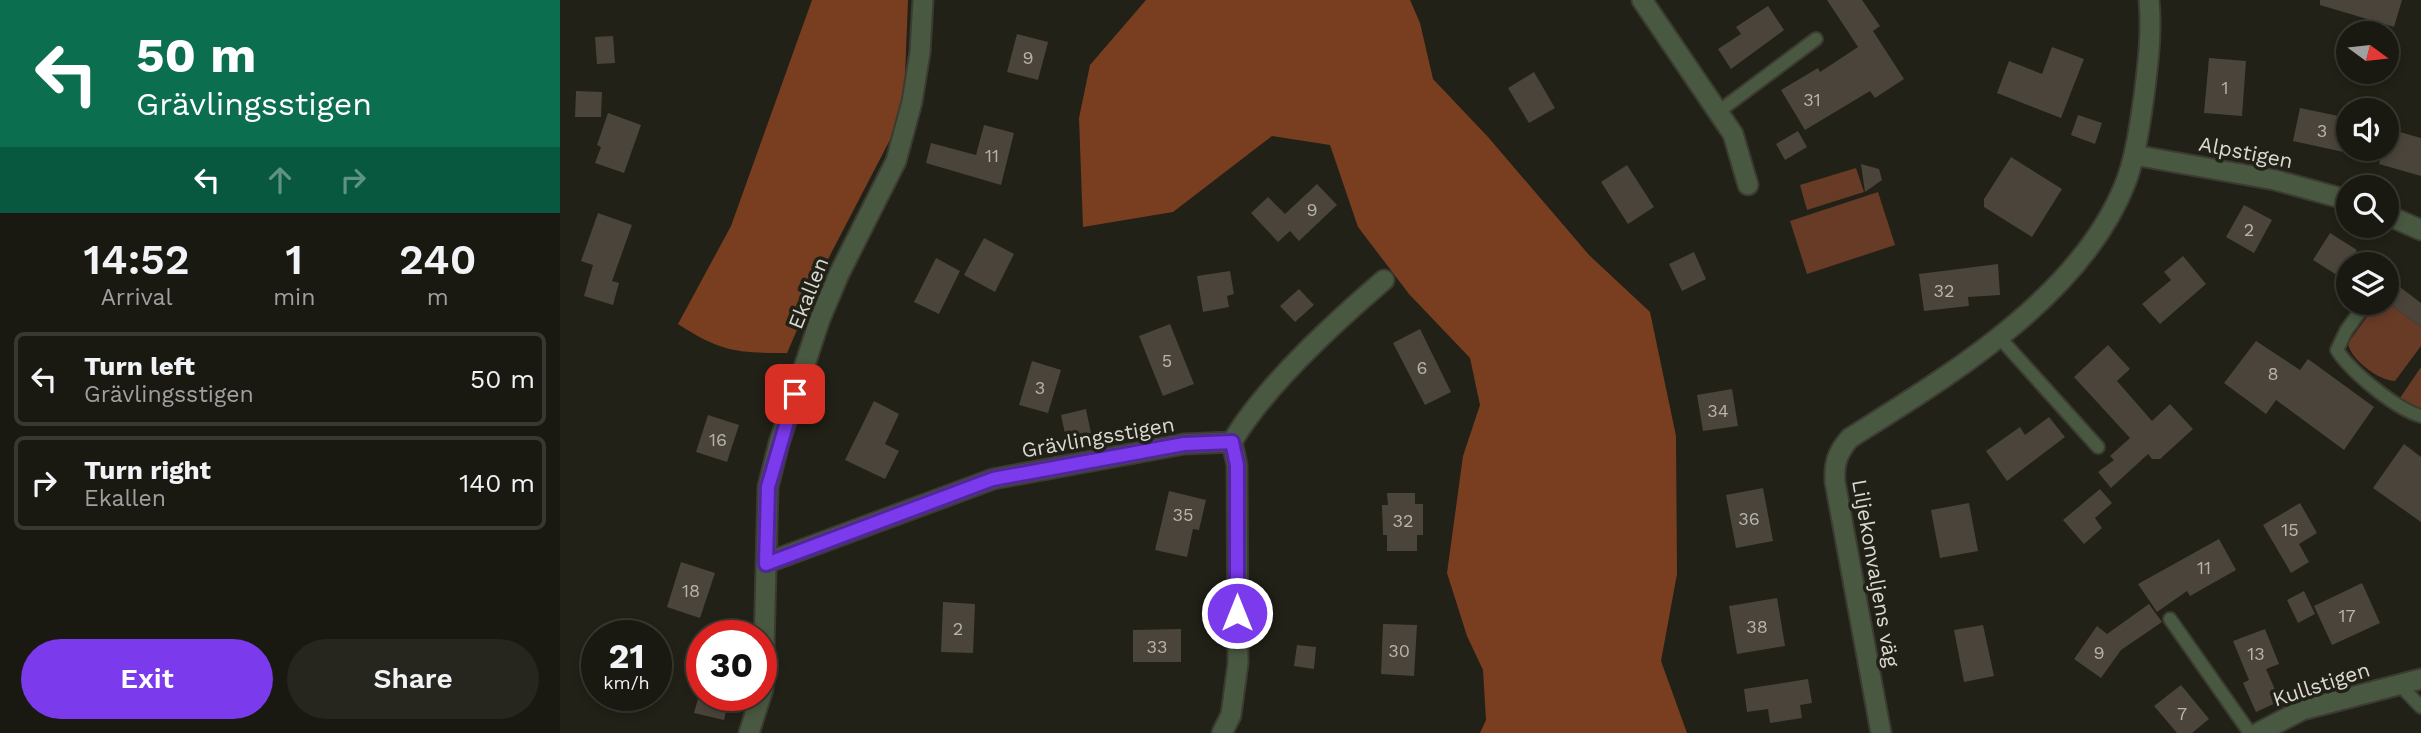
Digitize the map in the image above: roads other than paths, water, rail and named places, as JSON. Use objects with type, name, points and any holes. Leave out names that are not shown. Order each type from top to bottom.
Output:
[{"type":"street","name":"Ekallen","points":[[749,733],[763,688],[768,487],[779,443],[825,308],[895,161],[912,103],[920,52],[923,0]]},
{"type":"street","points":[[1642,0],[1733,134],[1748,185]]},
{"type":"street","name":"Liljekonvaljens väg","points":[[1881,733],[1834,465],[1839,450],[1850,438],[2023,319],[2073,267],[2094,238],[2113,208],[2134,155],[2151,46],[2149,0]]},
{"type":"street","name":"Alpstigen","points":[[2134,155],[2291,183],[2336,196]]},
{"type":"street","points":[[2399,220],[2421,230]]},
{"type":"street","points":[[1222,733],[1231,715],[1238,663],[1237,465],[1232,442],[1246,418],[1346,313],[1384,280]]},
{"type":"street","name":"Grävlingsstigen","points":[[766,564],[993,479],[1184,444],[1232,442]]},
{"type":"street","name":"Kullstigen","points":[[2258,733],[2302,710],[2421,679]]},
{"type":"lane","points":[[1718,112],[1816,38]]},
{"type":"lane","points":[[2357,315],[2337,351],[2346,365],[2408,411],[2421,416]]},
{"type":"lane","points":[[1999,337],[2098,447]]},
{"type":"lane","points":[[2170,619],[2249,733]]},
{"type":"lane","name":"Kullstigen","points":[[2399,684],[2421,707]]}]
